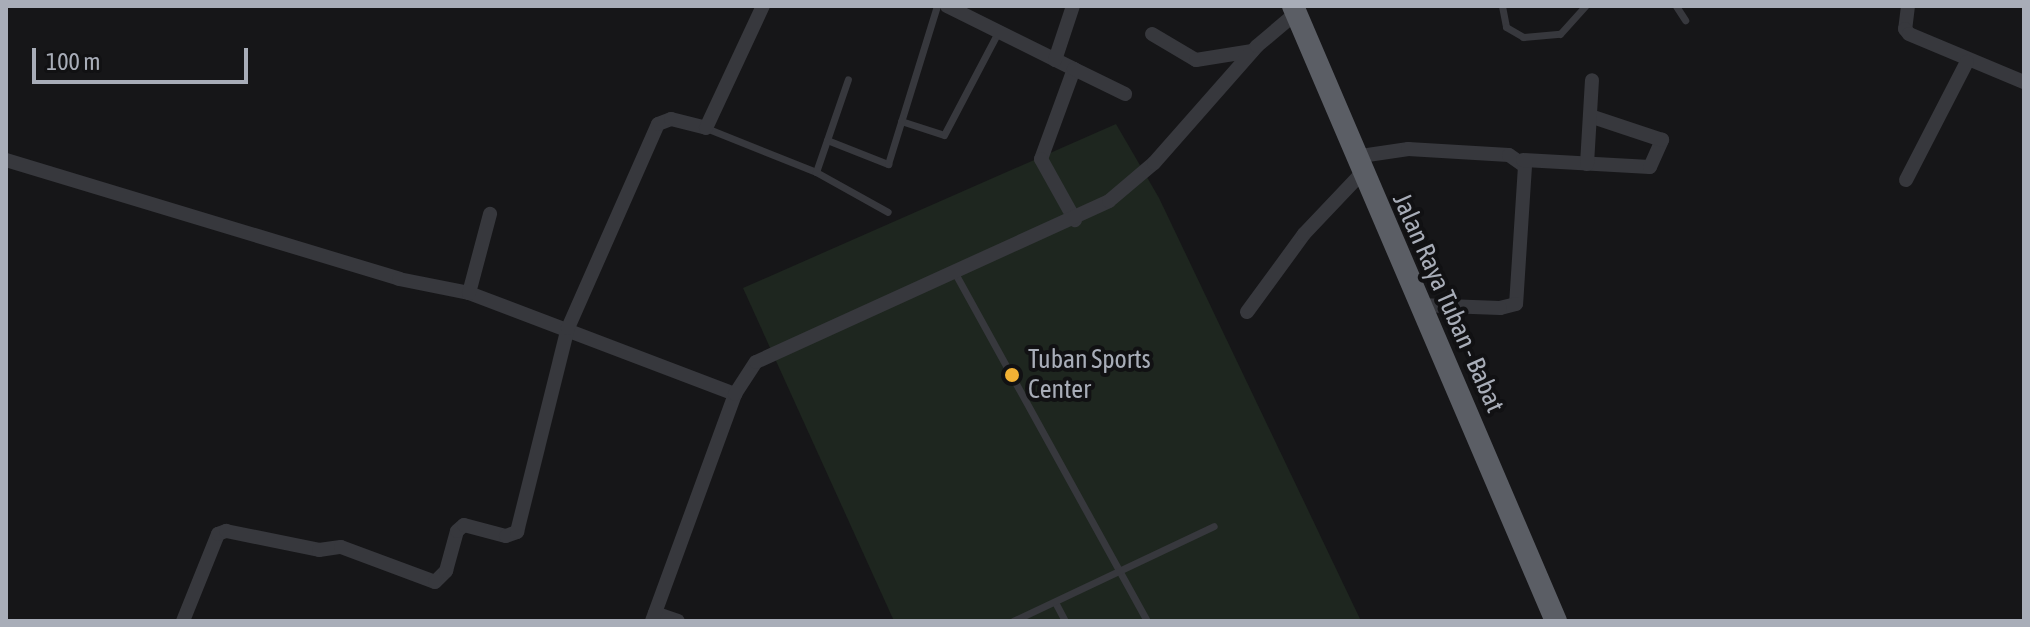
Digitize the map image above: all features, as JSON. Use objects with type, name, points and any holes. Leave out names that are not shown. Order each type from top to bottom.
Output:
[{"type":"highway","name":"Jalan Raya Tuban - Babat","points":[[1295,9],[1358,165],[1556,621]]},
{"type":"street","points":[[183,621],[218,534],[226,531],[319,550],[341,547],[435,582],[446,571],[457,531],[464,525],[506,536],[517,532],[568,328],[658,124],[671,119],[706,128],[763,6]]},
{"type":"street","points":[[947,6],[1125,94]]},
{"type":"street","points":[[1055,60],[1073,6]]},
{"type":"street","points":[[1908,6],[1907,32],[1967,62],[2024,82]]},
{"type":"street","points":[[678,621],[653,617],[735,394],[756,362],[1075,220],[1134,183],[1252,51],[1295,9]]},
{"type":"street","points":[[1152,34],[1196,60],[1252,51]]},
{"type":"street","points":[[1906,180],[1967,62]]},
{"type":"street","points":[[1074,69],[1041,159],[1075,220]]},
{"type":"street","points":[[1587,164],[1592,80]]},
{"type":"street","points":[[1247,312],[1358,165],[1408,149],[1647,169],[1662,140],[1590,116]]},
{"type":"street","points":[[6,160],[399,279],[469,293],[568,328],[735,394]]},
{"type":"street","points":[[1419,305],[1500,308],[1516,304],[1523,160]]},
{"type":"street","points":[[469,293],[490,214]]},
{"type":"lane","points":[[827,140],[888,164],[937,6]]},
{"type":"lane","points":[[1502,6],[1506,27],[1523,37],[1560,34],[1585,6]]},
{"type":"lane","points":[[1676,6],[1685,20]]},
{"type":"lane","points":[[901,121],[944,135],[998,32]]},
{"type":"lane","points":[[816,172],[848,79]]},
{"type":"lane","points":[[706,128],[816,172],[888,212]]},
{"type":"lane","points":[[956,275],[1147,621]]},
{"type":"lane","points":[[1015,621],[1214,526]]},
{"type":"lane","points":[[1055,602],[1065,621]]},
{"type":"shaded area","name":"Tuban Sports Center","points":[[1116,124],[1159,198],[1361,621],[894,621],[743,288]]},
{"type":"place","name":"Tuban Sports Center","points":[[1012,375]]}]
